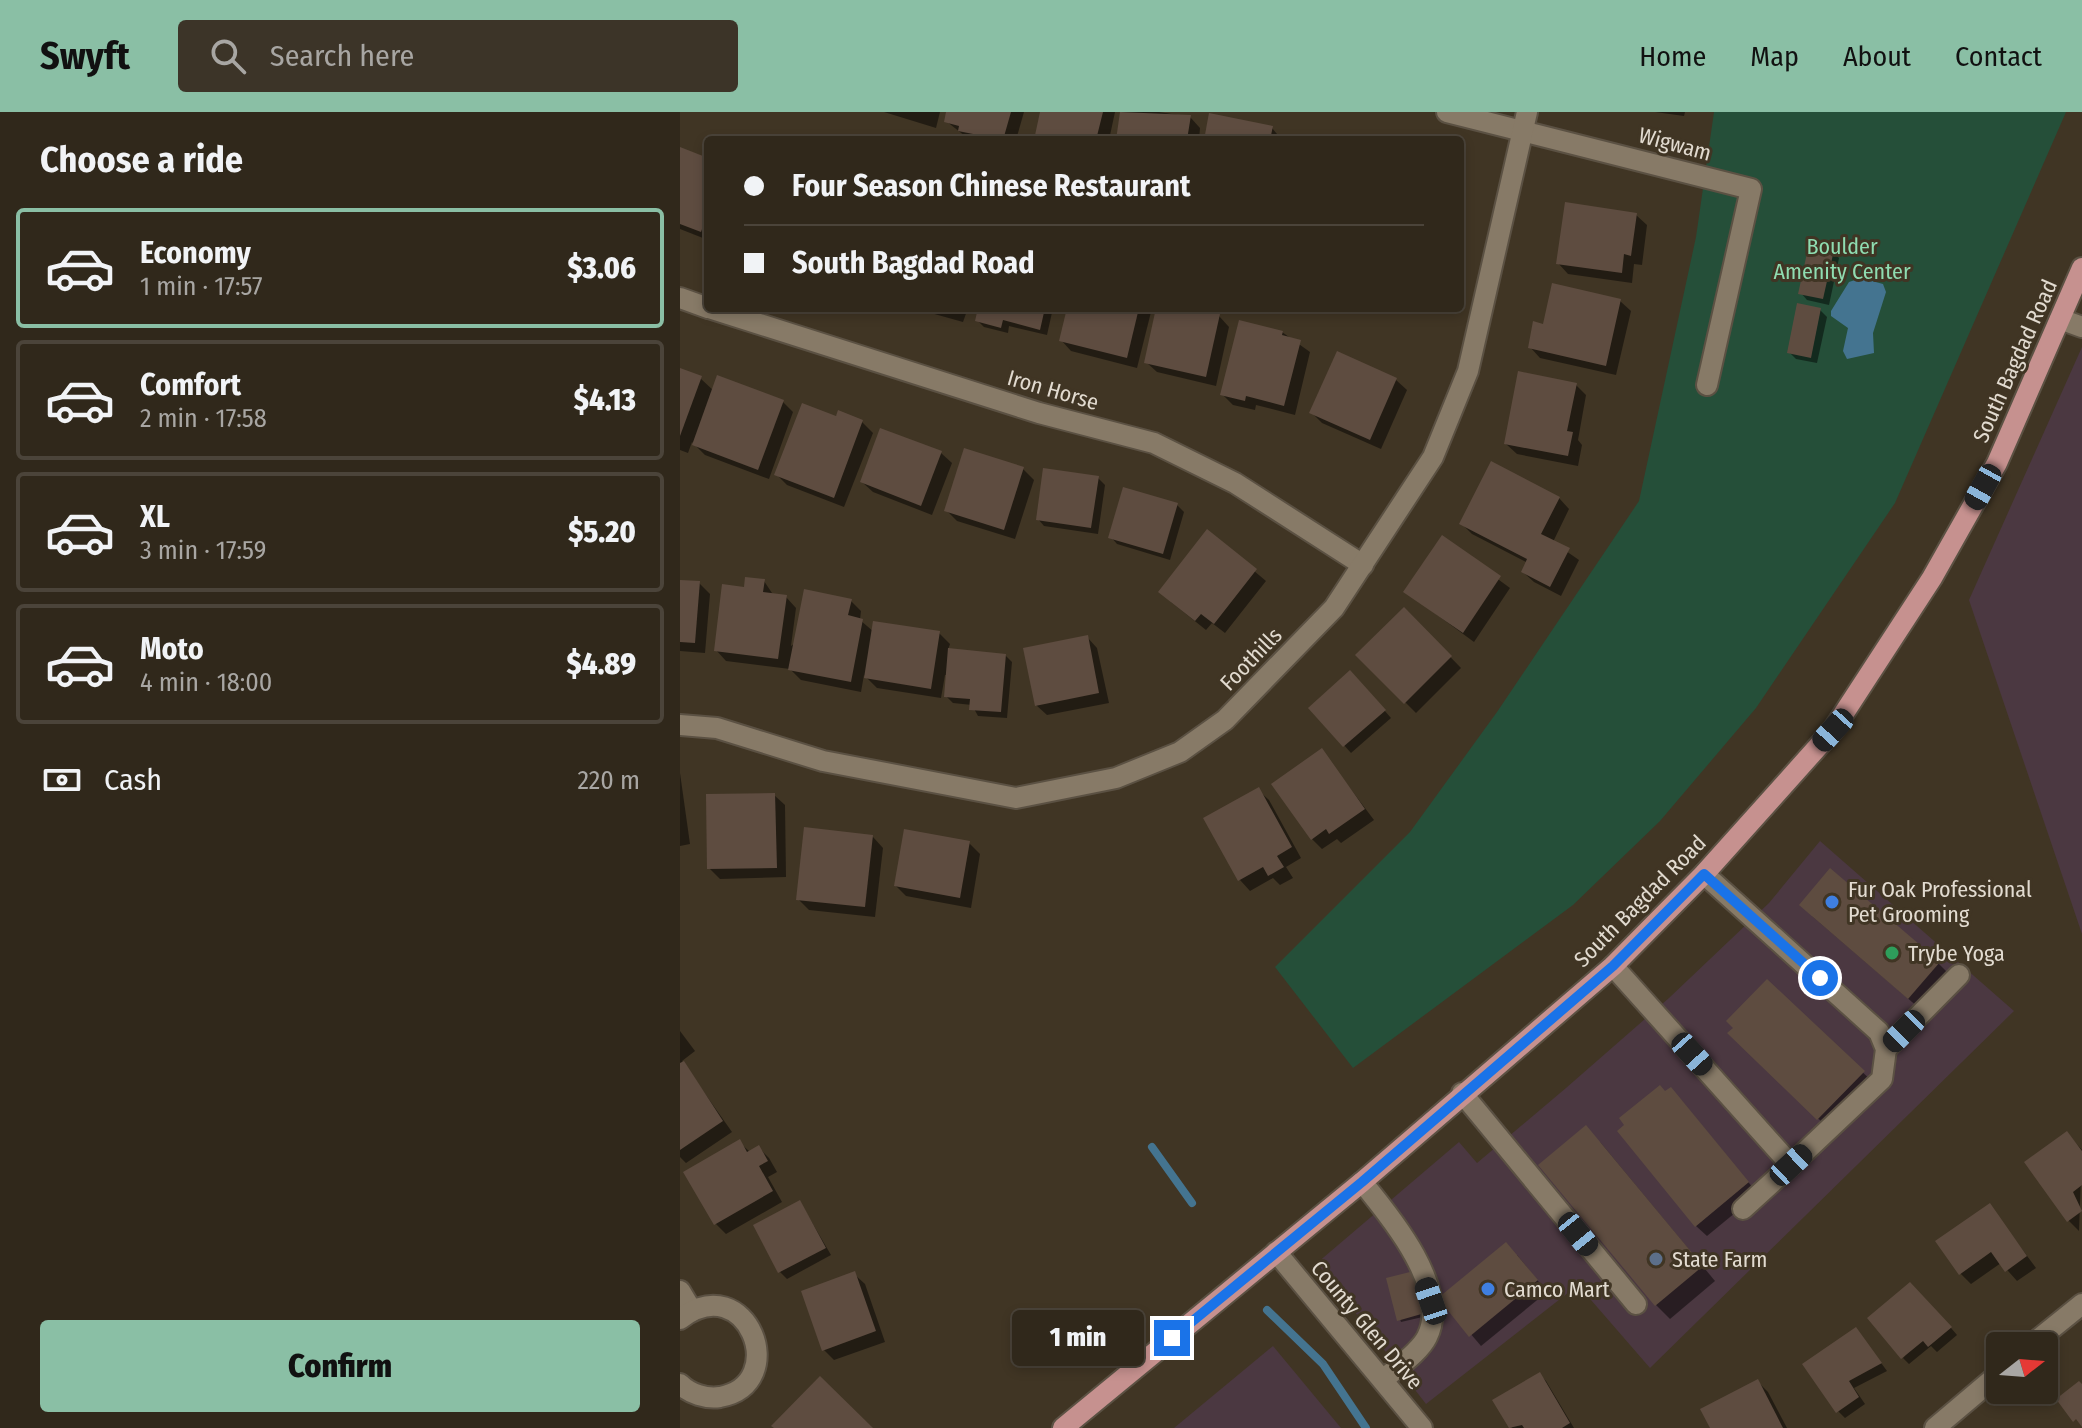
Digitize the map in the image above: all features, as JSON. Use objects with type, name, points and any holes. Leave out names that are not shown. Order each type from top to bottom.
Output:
[{"type":"main road","name":"South Bagdad Road","points":[[1063,1428],[1362,1182],[1613,966],[1704,874],[1833,730],[1932,578],[1997,463],[2082,268]]},
{"type":"street","name":"Wigwam","points":[[1447,112],[1525,121],[1751,189],[1707,385]]},
{"type":"street","name":"Foothills","points":[[680,725],[717,728],[823,761],[1016,798],[1116,778],[1180,752],[1225,720],[1334,608],[1433,457],[1468,371],[1525,121]]},
{"type":"street","name":"Iron Horse","points":[[680,298],[704,306]]},
{"type":"street","name":"Iron Horse","points":[[722,312],[1039,413],[1154,443],[1235,483],[1363,565]]},
{"type":"street","points":[[2060,319],[2082,327]]},
{"type":"street","points":[[1704,874],[1867,1020],[1879,1032],[1886,1049],[1882,1079],[1743,1209]]},
{"type":"street","points":[[1613,966],[1791,1165]]},
{"type":"street","points":[[1886,1049],[1959,975]]},
{"type":"street","points":[[1462,1093],[1636,1304]]},
{"type":"street","points":[[1362,1182],[1412,1247],[1431,1301],[1430,1332],[1426,1341],[1383,1380]]},
{"type":"street","name":"County Glen Drive","points":[[1276,1252],[1422,1428]]},
{"type":"street","points":[[680,1291],[686,1315],[707,1306],[736,1313],[755,1336],[755,1366],[737,1390],[723,1396],[697,1395],[680,1384]]},
{"type":"street","points":[[2047,1332],[2082,1304]]},
{"type":"street","points":[[1935,1428],[1986,1385]]},
{"type":"shaded area","points":[[2082,347],[2082,934],[1969,600]]},
{"type":"shaded area","points":[[1820,841],[2014,1011],[1650,1368],[1578,1285],[1426,1404],[1317,1263],[1459,1142],[1477,1163],[1669,998],[1769,903]]},
{"type":"shaded area","points":[[1273,1346],[1341,1428],[1174,1428]]},
{"type":"green space","name":"Boulder Amenity Center","points":[[1714,112],[2066,112],[1895,503],[1756,708],[1660,821],[1573,905],[1353,1068],[1275,967],[1410,832],[1497,712],[1639,501],[1696,237]]},
{"type":"water","points":[[1861,278],[1883,284],[1886,292],[1873,333],[1874,353],[1847,359],[1843,351],[1848,328],[1831,316],[1831,311],[1849,282]]},
{"type":"building","points":[[946,112],[1011,112],[1004,136],[958,131],[959,126],[944,122]]},
{"type":"building","points":[[1040,112],[1103,112],[1097,136],[1035,136]]},
{"type":"building","points":[[1120,112],[1191,115],[1188,136],[1117,136]]},
{"type":"building","points":[[1209,113],[1273,126],[1271,136],[1205,136]]},
{"type":"building","points":[[680,147],[704,156],[704,223],[701,232],[680,224]]},
{"type":"building","points":[[1565,202],[1637,213],[1631,256],[1624,254],[1622,273],[1556,264]]},
{"type":"building","points":[[1809,244],[1834,250],[1823,299],[1798,294]]},
{"type":"building","points":[[1552,283],[1621,299],[1606,366],[1528,348],[1533,321],[1543,324]]},
{"type":"building","points":[[1797,303],[1821,308],[1811,358],[1787,353]]},
{"type":"building","points":[[977,312],[1044,312],[1040,330],[1003,320],[1001,328],[975,321]]},
{"type":"building","points":[[1066,312],[1138,312],[1127,358],[1059,341]]},
{"type":"building","points":[[1155,312],[1220,314],[1206,377],[1144,363]]},
{"type":"building","points":[[1239,320],[1283,331],[1282,335],[1301,340],[1284,406],[1246,396],[1245,401],[1220,395]]},
{"type":"building","points":[[1337,351],[1397,378],[1370,440],[1309,413]]},
{"type":"building","points":[[680,368],[702,376],[680,436]]},
{"type":"building","points":[[1518,371],[1577,383],[1567,431],[1573,432],[1568,456],[1504,444]]},
{"type":"building","points":[[717,375],[784,400],[758,470],[692,445]]},
{"type":"building","points":[[802,403],[836,416],[838,410],[863,420],[834,498],[774,475]]},
{"type":"building","points":[[880,428],[942,451],[921,506],[860,482]]},
{"type":"building","points":[[964,448],[1024,467],[1004,530],[944,511]]},
{"type":"building","points":[[1491,461],[1560,497],[1541,534],[1570,548],[1550,587],[1521,572],[1527,559],[1459,524]]},
{"type":"building","points":[[1043,468],[1099,476],[1091,528],[1036,520]]},
{"type":"building","points":[[1123,487],[1178,503],[1163,554],[1108,538]]},
{"type":"building","points":[[1207,529],[1257,569],[1214,624],[1201,614],[1195,621],[1158,592]]},
{"type":"building","points":[[1442,535],[1501,576],[1463,633],[1403,592]]},
{"type":"building","points":[[745,577],[765,579],[763,592],[787,595],[778,659],[714,651],[722,584],[744,587]]},
{"type":"building","points":[[680,580],[700,581],[695,643],[680,642]]},
{"type":"building","points":[[804,589],[852,599],[848,615],[863,619],[851,682],[788,670]]},
{"type":"building","points":[[1404,607],[1452,656],[1404,704],[1355,655]]},
{"type":"building","points":[[873,621],[940,631],[931,689],[864,678]]},
{"type":"building","points":[[1088,635],[1099,693],[1035,706],[1023,648]]},
{"type":"building","points":[[948,648],[1006,654],[1001,712],[969,710],[970,699],[944,697]]},
{"type":"building","points":[[1350,670],[1386,710],[1343,747],[1308,708]]},
{"type":"building","points":[[1322,748],[1365,809],[1329,834],[1326,829],[1311,840],[1271,784]]},
{"type":"building","points":[[1259,787],[1292,847],[1277,856],[1284,867],[1268,876],[1263,867],[1238,881],[1203,818]]},
{"type":"building","points":[[775,793],[777,868],[707,869],[706,794]]},
{"type":"building","points":[[804,827],[873,835],[865,907],[796,900]]},
{"type":"building","points":[[904,829],[970,841],[960,898],[894,886]]},
{"type":"building","points":[[1830,868],[1940,962],[1908,999],[1799,905]]},
{"type":"building","points":[[1767,979],[1865,1071],[1817,1120],[1727,1033],[1733,1028],[1726,1021]]},
{"type":"building","points":[[684,1061],[723,1121],[680,1150],[680,1063]]},
{"type":"building","points":[[1660,1085],[1665,1091],[1671,1087],[1749,1182],[1695,1227],[1617,1131],[1624,1125],[1619,1118]]},
{"type":"building","points":[[1586,1125],[1703,1266],[1655,1306],[1538,1165]]},
{"type":"building","points":[[2067,1131],[2082,1151],[2082,1185],[2073,1192],[2082,1211],[2067,1222],[2024,1162]]},
{"type":"building","points":[[740,1139],[747,1152],[759,1145],[768,1161],[759,1166],[773,1191],[714,1225],[683,1172]]},
{"type":"building","points":[[800,1200],[826,1248],[778,1273],[753,1225]]},
{"type":"building","points":[[1990,1203],[2027,1256],[2005,1272],[1991,1252],[1959,1275],[1935,1241]]},
{"type":"building","name":"Camco Mart","points":[[1506,1242],[1538,1280],[1469,1337],[1438,1298]]},
{"type":"building","points":[[855,1271],[876,1331],[822,1351],[801,1291]]},
{"type":"building","points":[[1414,1271],[1425,1313],[1397,1321],[1386,1278]]},
{"type":"building","points":[[1910,1282],[1952,1327],[1928,1347],[1923,1341],[1901,1359],[1867,1318]]},
{"type":"building","points":[[1856,1327],[1882,1363],[1849,1381],[1859,1397],[1836,1413],[1802,1364]]},
{"type":"building","points":[[1540,1372],[1570,1423],[1562,1428],[1524,1428],[1522,1425],[1509,1428],[1492,1400]]},
{"type":"building","points":[[820,1376],[873,1428],[771,1426]]},
{"type":"building","points":[[1758,1379],[1783,1428],[1710,1428],[1700,1409]]},
{"type":"building","points":[[2079,1381],[2082,1384],[2082,1427],[2076,1419],[2073,1422],[2058,1397]]},
{"type":"waterway","points":[[1152,1147],[1192,1203]]},
{"type":"waterway","points":[[1267,1310],[1323,1364],[1366,1428]]},
{"type":"place","name":"Fur Oak Professional Pet Grooming","points":[[1832,902]]},
{"type":"place","name":"Trybe Yoga","points":[[1892,953]]},
{"type":"place","name":"State Farm","points":[[1656,1259]]},
{"type":"place","name":"Camco Mart","points":[[1488,1289]]},
{"type":"route","points":[[1172,1338],[1362,1182],[1613,966],[1704,874],[1820,978]]}]
